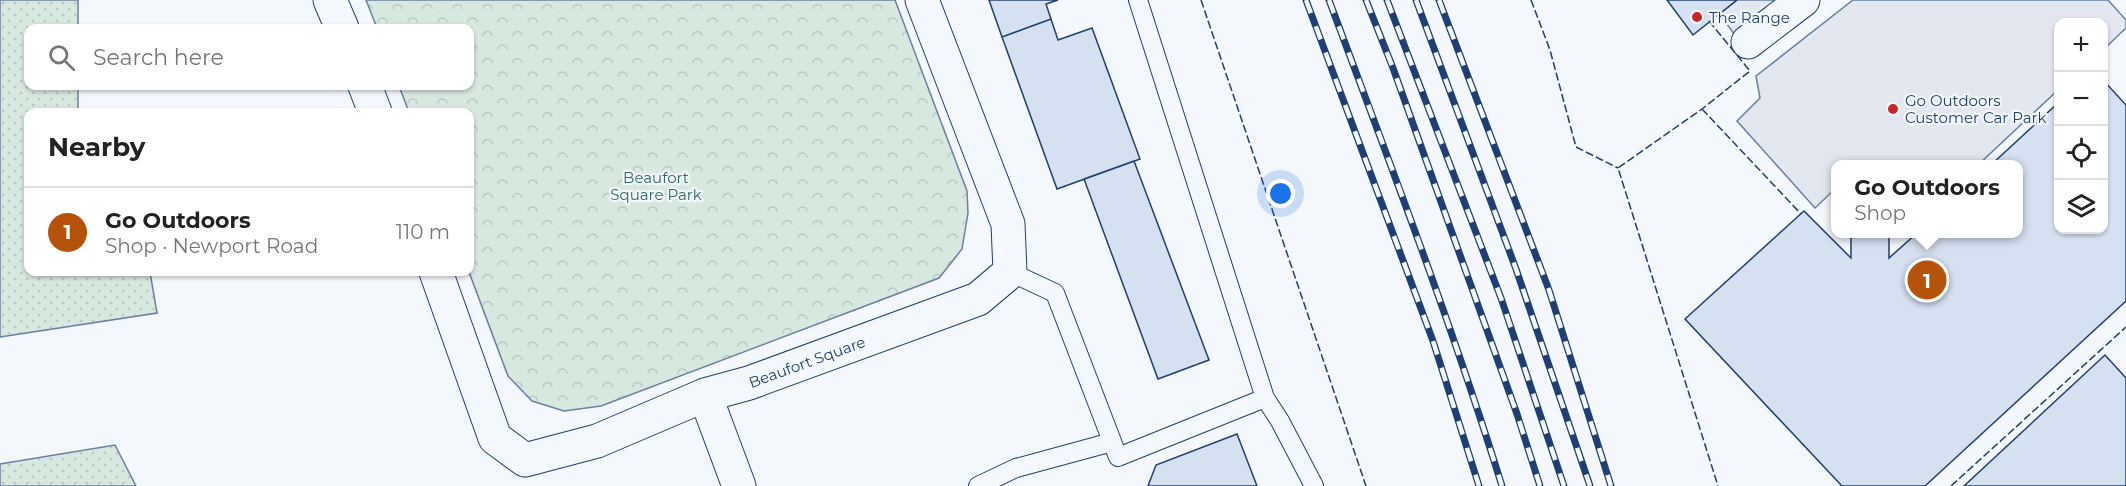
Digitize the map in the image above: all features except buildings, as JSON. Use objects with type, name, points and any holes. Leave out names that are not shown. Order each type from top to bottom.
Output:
[{"type":"street","points":[[330,0],[340,24]]},
{"type":"street","points":[[922,0],[1008,224],[1010,272]]},
{"type":"street","points":[[1748,42],[1803,0]]},
{"type":"street","points":[[367,90],[373,108]]},
{"type":"street","name":"Beaufort Square","points":[[437,276],[495,438],[524,473],[705,395],[749,383],[978,299],[1010,272]]},
{"type":"street","points":[[705,395],[739,486]]},
{"type":"lane","points":[[1138,0],[1264,398],[1280,421],[1314,486]]},
{"type":"lane","points":[[1010,272],[1055,292],[1118,458],[1264,398]]},
{"type":"lane","points":[[978,486],[1016,468],[1112,442]]},
{"type":"green space","points":[[0,0],[78,0],[78,24],[24,24],[24,90],[78,90],[78,108],[24,108],[24,276],[151,276],[157,313],[0,337]]},
{"type":"green space","name":"Beaufort Square Park","points":[[366,0],[895,0],[967,191],[968,213],[962,249],[939,278],[601,406],[564,411],[532,401],[508,376],[470,276],[474,276],[474,108],[407,108],[401,90],[474,90],[474,24],[375,24]]},
{"type":"green space","points":[[115,445],[136,486],[0,486],[0,464]]},
{"type":"shaded area","points":[[1737,0],[1779,0],[1735,35],[1719,14]]},
{"type":"shaded area","name":"Go Outdoors Customer Car Park","points":[[1853,0],[2108,0],[2126,20],[2126,28],[2108,45],[2108,18],[2054,18],[2054,94],[1983,160],[1831,160],[1831,193],[1815,208],[1737,121],[1760,98],[1756,76]]},
{"type":"railway","points":[[1306,0],[1433,341],[1479,486]]},
{"type":"railway","points":[[1329,0],[1441,303],[1502,486]]},
{"type":"railway","points":[[1366,0],[1393,68],[1517,414],[1540,486]]},
{"type":"railway","points":[[1387,0],[1501,298],[1564,486]]},
{"type":"railway","points":[[1416,0],[1516,269],[1590,486]]},
{"type":"railway","points":[[1439,0],[1549,290],[1611,486]]},
{"type":"fence","points":[[1201,0],[1366,486]]},
{"type":"fence","points":[[1531,0],[1550,50],[1576,147],[1618,168]]},
{"type":"fence","points":[[1709,21],[1750,71],[1702,109],[1618,168],[1718,486]]},
{"type":"fence","points":[[1702,109],[1801,214]]},
{"type":"fence","points":[[1951,486],[2126,327]]},
{"type":"place","name":"The Range","points":[[1697,17]]},
{"type":"place","name":"Go Outdoors Customer Car Park","points":[[1893,109]]},
{"type":"place","name":"Go Outdoors","points":[[1927,280]]}]
